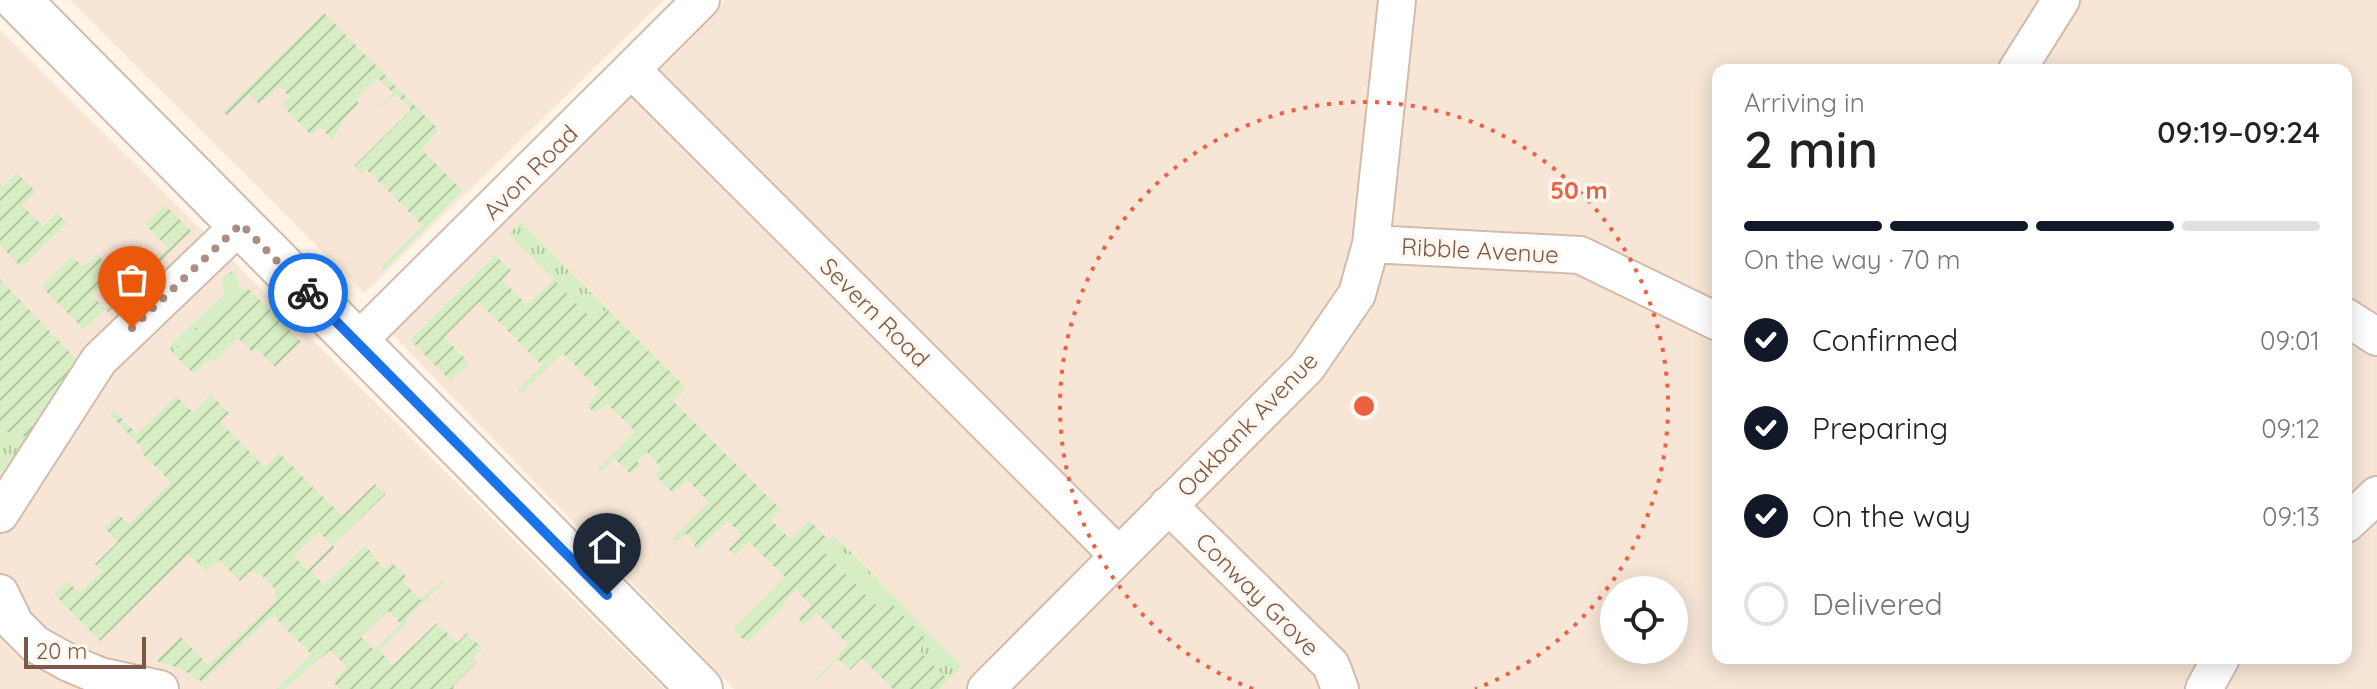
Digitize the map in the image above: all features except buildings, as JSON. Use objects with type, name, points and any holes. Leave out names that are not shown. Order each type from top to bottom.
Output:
[{"type":"street","points":[[18,0],[700,689]]},
{"type":"street","name":"Avon Road","points":[[357,342],[701,0]]},
{"type":"street","name":"Oakbank Avenue","points":[[986,689],[1307,367],[1357,294],[1371,244],[1397,0]]},
{"type":"street","points":[[2021,64],[2061,0]]},
{"type":"street","name":"Severn Road","points":[[632,70],[1118,555]]},
{"type":"street","points":[[0,514],[99,360],[241,224]]},
{"type":"street","name":"Ribble Avenue","points":[[1371,244],[1580,255],[1712,319]]},
{"type":"street","points":[[2352,321],[2377,337]]},
{"type":"street","points":[[2352,518],[2377,495]]},
{"type":"street","name":"Conway Grove","points":[[1168,505],[1331,665],[1340,689]]},
{"type":"street","points":[[5,617],[35,644],[69,663],[100,676],[160,689]]},
{"type":"street","points":[[2204,689],[2218,664]]},
{"type":"shaded area","points":[[70,0],[664,0],[364,293]]},
{"type":"shaded area","points":[[726,0],[2377,0],[2377,689],[734,689],[392,334]]},
{"type":"shaded area","points":[[0,30],[664,689],[0,689]]},
{"type":"green space","points":[[324,13],[439,130],[421,149],[463,191],[384,270],[381,267],[422,225],[366,169],[362,174],[354,166],[411,110],[396,94],[371,116],[393,93],[378,78],[356,100],[359,103],[345,118],[333,140],[320,127],[311,135],[282,105],[290,97],[279,86],[259,104],[249,94],[227,115],[223,112]]},
{"type":"green space","points":[[17,173],[36,192],[22,205],[43,226],[57,213],[67,223],[21,267],[0,245],[0,184],[3,186]]},
{"type":"green space","points":[[165,205],[191,231],[108,312],[105,310],[84,330],[41,286],[72,256],[83,267],[97,254],[106,263],[102,268],[110,276],[91,295],[106,309],[168,248],[145,224]]},
{"type":"green space","points":[[521,222],[607,309],[594,321],[509,234]]},
{"type":"green space","points":[[495,255],[511,270],[502,280],[527,305],[553,279],[594,321],[607,309],[686,388],[673,401],[781,510],[771,520],[790,539],[809,520],[829,540],[821,549],[884,613],[893,605],[928,641],[919,650],[948,680],[939,689],[893,689],[862,658],[850,670],[838,659],[815,682],[813,680],[848,645],[817,613],[804,625],[798,618],[811,605],[796,590],[747,643],[733,630],[785,577],[749,542],[735,555],[728,549],[742,535],[728,521],[698,550],[694,546],[696,543],[686,533],[675,543],[672,539],[709,502],[687,480],[673,493],[654,474],[661,467],[647,452],[637,461],[640,464],[631,474],[615,459],[600,473],[597,470],[635,431],[607,404],[595,414],[587,405],[600,391],[563,353],[521,394],[517,390],[542,365],[479,302],[444,337],[469,363],[451,381],[410,340]]},
{"type":"green space","points":[[233,271],[238,276],[240,289],[172,353],[167,348],[224,294],[222,278]]},
{"type":"green space","points":[[0,279],[81,364],[33,438],[0,431]]},
{"type":"green space","points":[[240,289],[250,290],[301,342],[275,367],[256,348],[252,352],[238,338],[214,362],[210,359],[194,374],[172,353]]},
{"type":"green space","points":[[211,395],[229,413],[220,422],[265,467],[279,453],[342,516],[375,484],[386,494],[311,571],[324,585],[365,545],[384,569],[392,563],[406,576],[402,581],[421,600],[443,579],[445,582],[379,650],[393,665],[437,623],[457,643],[467,633],[482,648],[473,658],[477,662],[453,686],[454,689],[340,689],[333,682],[347,667],[330,650],[285,689],[276,689],[311,654],[273,615],[202,682],[182,669],[156,661],[181,637],[208,665],[276,601],[275,589],[259,573],[249,572],[240,581],[219,560],[206,571],[188,554],[100,641],[54,594],[67,581],[80,593],[102,571],[95,564],[118,542],[104,527],[118,514],[129,524],[171,482],[110,415],[114,411],[137,434],[176,396],[193,412]],"holes":[[[319,532],[332,545],[307,570],[294,556]],[[388,611],[401,624],[374,650],[361,637]]]},
{"type":"green space","points":[[0,431],[33,438],[0,473]]},
{"type":"green space","points":[[834,535],[962,666],[948,680],[919,650],[927,641],[892,605],[884,613],[821,549]]},
{"type":"way so far","points":[[132,328],[241,224],[308,293]]},
{"type":"route","points":[[308,293],[607,595]]}]
